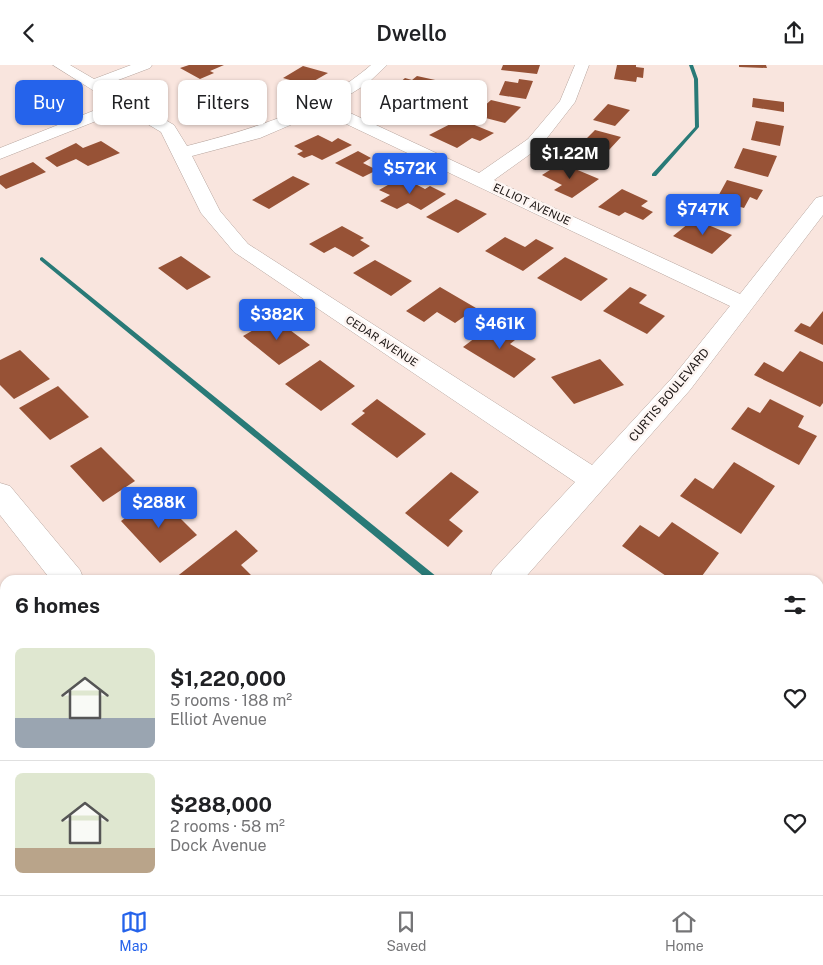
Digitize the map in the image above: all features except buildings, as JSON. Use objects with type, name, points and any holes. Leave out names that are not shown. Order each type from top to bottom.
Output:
[{"type":"street","name":"CEDAR AVENUE","points":[[60,65],[93,84]]},
{"type":"street","points":[[104,80],[145,65]]},
{"type":"street","points":[[351,87],[363,80],[380,65]]},
{"type":"street","points":[[482,180],[534,143],[567,102],[582,65]]},
{"type":"street","points":[[0,154],[93,117]]},
{"type":"street","name":"ELLIOT AVENUE","points":[[351,119],[743,304]]},
{"type":"street","points":[[182,153],[254,134],[277,124]]},
{"type":"street","name":"CEDAR AVENUE","points":[[161,125],[168,129],[182,153],[211,213],[241,248],[595,481]]},
{"type":"street","name":"CURTIS BOULEVARD","points":[[509,575],[682,384],[823,202]]},
{"type":"street","points":[[0,495],[65,575]]},
{"type":"waterway","points":[[654,175],[697,127],[696,79],[691,65]]},
{"type":"waterway","points":[[42,259],[428,575]]}]
